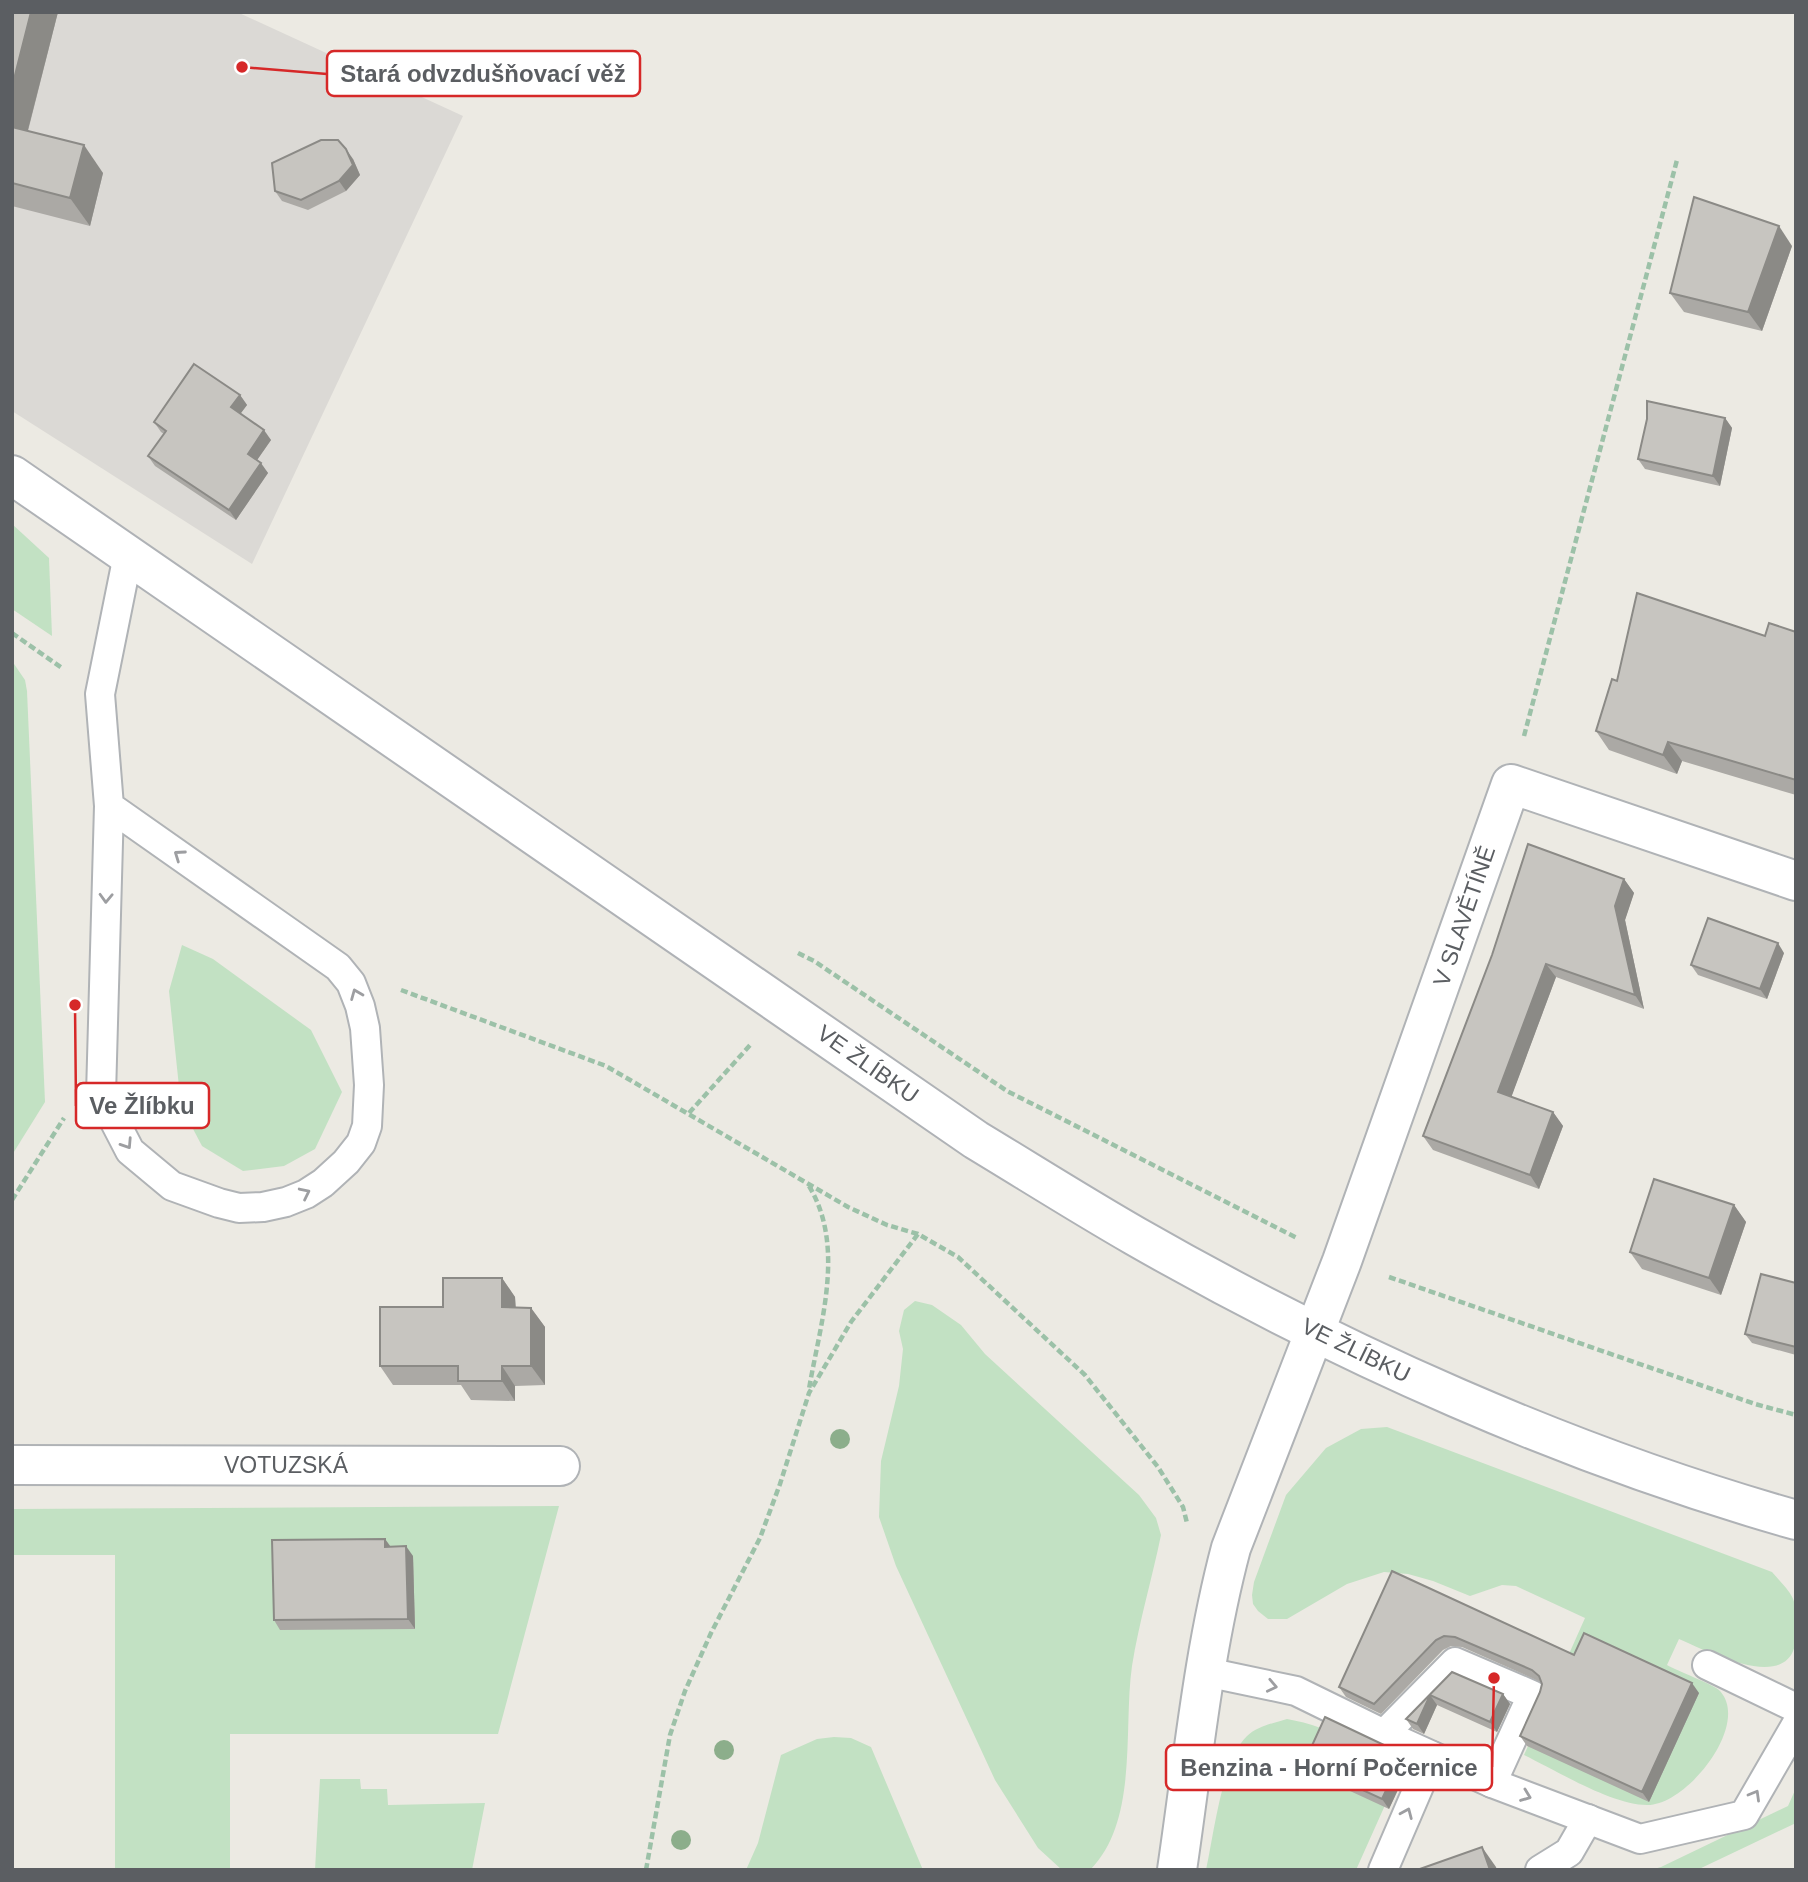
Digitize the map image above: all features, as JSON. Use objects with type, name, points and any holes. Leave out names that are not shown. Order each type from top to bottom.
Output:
[{"type":"street","name":"VE ŽLÍBKU","points":[[12,475],[976,1140],[1136,1236],[1316,1331],[1425,1383],[1570,1443],[1734,1503],[1796,1520]]},
{"type":"street","points":[[1511,784],[1796,881]]},
{"type":"street","name":"V SLAVĚTÍNĚ","points":[[1177,1870],[1206,1672],[1220,1589],[1231,1548],[1342,1261],[1511,784]]},
{"type":"street","name":"VOTUZSKÁ","points":[[12,1465],[560,1466]]},
{"type":"lane","points":[[109,806],[338,967],[351,983],[365,1028],[369,1085],[367,1126],[361,1143],[346,1162],[306,1194],[264,1208],[239,1208],[172,1186],[130,1151],[101,1095],[109,806],[100,694],[128,555]]},
{"type":"lane","points":[[1384,1734],[1455,1662],[1532,1695],[1492,1783]]},
{"type":"lane","points":[[1707,1665],[1796,1708]]},
{"type":"lane","points":[[1206,1672],[1296,1691],[1492,1783],[1640,1839],[1744,1815],[1796,1725]]},
{"type":"lane","points":[[1383,1870],[1432,1756]]},
{"type":"lane","points":[[1540,1870],[1569,1853],[1588,1819]]},
{"type":"path","points":[[1511,784],[1677,160]]},
{"type":"path","points":[[12,633],[100,694]]},
{"type":"path","points":[[814,961],[1007,1091],[1342,1261],[1755,1404],[1796,1415]]},
{"type":"path","points":[[338,967],[606,1066],[809,1186],[867,1216],[918,1234],[958,1256],[1085,1375],[1158,1467],[1183,1507],[1189,1529]]},
{"type":"path","points":[[12,1200],[68,1111],[101,1095]]},
{"type":"path","points":[[646,1870],[670,1735],[710,1633],[760,1538],[808,1393],[828,1275],[828,1248],[824,1225],[818,1200],[809,1186]]},
{"type":"path","points":[[808,1393],[851,1322],[918,1234]]},
{"type":"shaded area","points":[[12,12],[237,12],[463,116],[252,564],[12,411]]},
{"type":"green space","points":[[12,524],[49,558],[52,636],[12,609]]},
{"type":"green space","points":[[12,661],[25,680],[27,691],[45,1102],[12,1155]]},
{"type":"green space","points":[[182,945],[213,959],[311,1030],[342,1092],[315,1149],[284,1166],[243,1171],[202,1146],[181,1106],[169,991]]},
{"type":"green space","points":[[915,1301],[932,1305],[961,1325],[985,1354],[1139,1495],[1156,1518],[1161,1535],[1132,1666],[1122,1800],[1116,1826],[1106,1850],[1090,1870],[1062,1870],[1038,1848],[995,1780],[896,1566],[879,1517],[881,1461],[899,1386],[903,1349],[899,1331],[904,1310]]},
{"type":"green space","points":[[1387,1427],[1772,1572],[1786,1588],[1795,1606],[1796,1634],[1792,1653],[1782,1663],[1766,1667],[1748,1665],[1728,1660],[1679,1639],[1667,1665],[1720,1691],[1727,1706],[1727,1723],[1721,1742],[1710,1761],[1679,1792],[1663,1802],[1633,1804],[1585,1786],[1524,1755],[1585,1618],[1516,1586],[1502,1585],[1470,1596],[1408,1574],[1384,1572],[1347,1584],[1287,1619],[1268,1619],[1258,1611],[1253,1604],[1254,1582],[1286,1495],[1326,1448],[1361,1429]]},
{"type":"green space","points":[[559,1506],[498,1734],[230,1734],[230,1870],[115,1870],[115,1555],[12,1555],[12,1509]]},
{"type":"green space","points":[[1287,1719],[1333,1733],[1399,1774],[1356,1870],[1206,1870],[1220,1798],[1238,1747],[1256,1730]]},
{"type":"green space","points":[[851,1738],[871,1747],[923,1870],[746,1870],[758,1843],[781,1755],[817,1739]]},
{"type":"green space","points":[[320,1779],[360,1779],[361,1789],[387,1789],[388,1805],[485,1803],[472,1870],[315,1870]]},
{"type":"green space","points":[[1796,1788],[1796,1823],[1697,1870],[1650,1870],[1788,1806]]},
{"type":"building","points":[[12,12],[31,12],[12,87]]},
{"type":"building","points":[[12,127],[84,145],[70,198],[12,183]]},
{"type":"building","points":[[321,140],[338,140],[346,149],[353,165],[339,181],[301,200],[275,191],[272,163]]},
{"type":"building","points":[[1694,197],[1779,226],[1748,312],[1670,293]]},
{"type":"building","points":[[194,364],[240,395],[231,407],[264,430],[248,454],[261,463],[229,510],[148,456],[166,431],[154,422]]},
{"type":"building","points":[[1647,401],[1725,418],[1713,476],[1638,459],[1647,419]]},
{"type":"building","points":[[1637,593],[1765,636],[1769,623],[1796,632],[1796,780],[1668,742],[1663,755],[1596,731],[1612,679],[1617,681]]},
{"type":"building","points":[[1528,844],[1624,879],[1615,906],[1635,995],[1546,964],[1498,1092],[1553,1112],[1530,1175],[1423,1136],[1492,955]]},
{"type":"building","points":[[1708,918],[1778,943],[1760,989],[1691,965]]},
{"type":"building","points":[[1654,1179],[1734,1205],[1709,1278],[1630,1252]]},
{"type":"building","points":[[1761,1274],[1796,1283],[1796,1347],[1745,1334]]},
{"type":"building","points":[[443,1278],[502,1278],[502,1307],[531,1308],[531,1366],[502,1366],[502,1381],[458,1381],[458,1366],[380,1366],[380,1307],[443,1307]]},
{"type":"building","points":[[385,1539],[385,1547],[406,1546],[408,1619],[274,1620],[272,1540]]},
{"type":"building","points":[[1392,1571],[1574,1655],[1584,1633],[1692,1683],[1642,1792],[1520,1736],[1540,1692],[1542,1684],[1539,1676],[1532,1670],[1455,1637],[1444,1636],[1436,1640],[1374,1704],[1339,1687]]},
{"type":"building","points":[[1452,1672],[1503,1694],[1490,1722],[1430,1695],[1417,1724],[1406,1719]]},
{"type":"building","points":[[1325,1717],[1403,1754],[1382,1799],[1304,1763]]},
{"type":"building","points":[[1482,1847],[1490,1870],[1417,1870]]},
{"type":"place","name":"Stará odvzdušňovací věž","points":[[242,67]]},
{"type":"place","name":"Ve Žlíbku","points":[[75,1005]]},
{"type":"place","name":"Benzina - Horní Počernice","points":[[1494,1678]]}]
